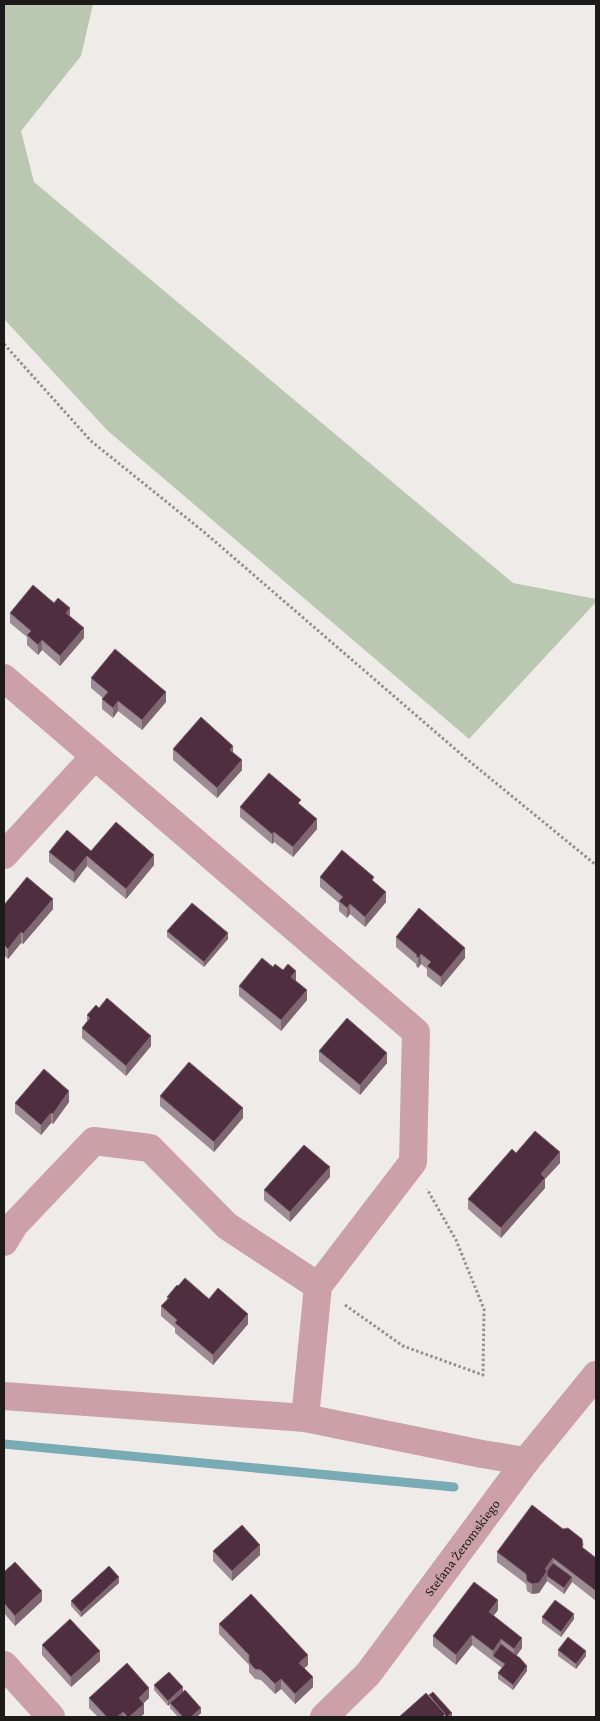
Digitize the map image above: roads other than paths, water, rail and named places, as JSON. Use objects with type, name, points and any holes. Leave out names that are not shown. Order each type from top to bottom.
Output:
[{"type":"street","points":[[4,678],[416,1032],[412,1162],[318,1286],[305,1418]]},
{"type":"street","points":[[4,855],[94,757]]},
{"type":"street","points":[[4,1242],[16,1224],[94,1141],[150,1148],[227,1226],[318,1286]]},
{"type":"street","name":"Stefana Żeromskiego","points":[[324,1717],[368,1674],[526,1462],[596,1375]]},
{"type":"street","points":[[4,1396],[305,1418],[526,1462]]},
{"type":"street","points":[[4,1665],[51,1717]]},
{"type":"waterway","points":[[4,1444],[454,1487]]}]
